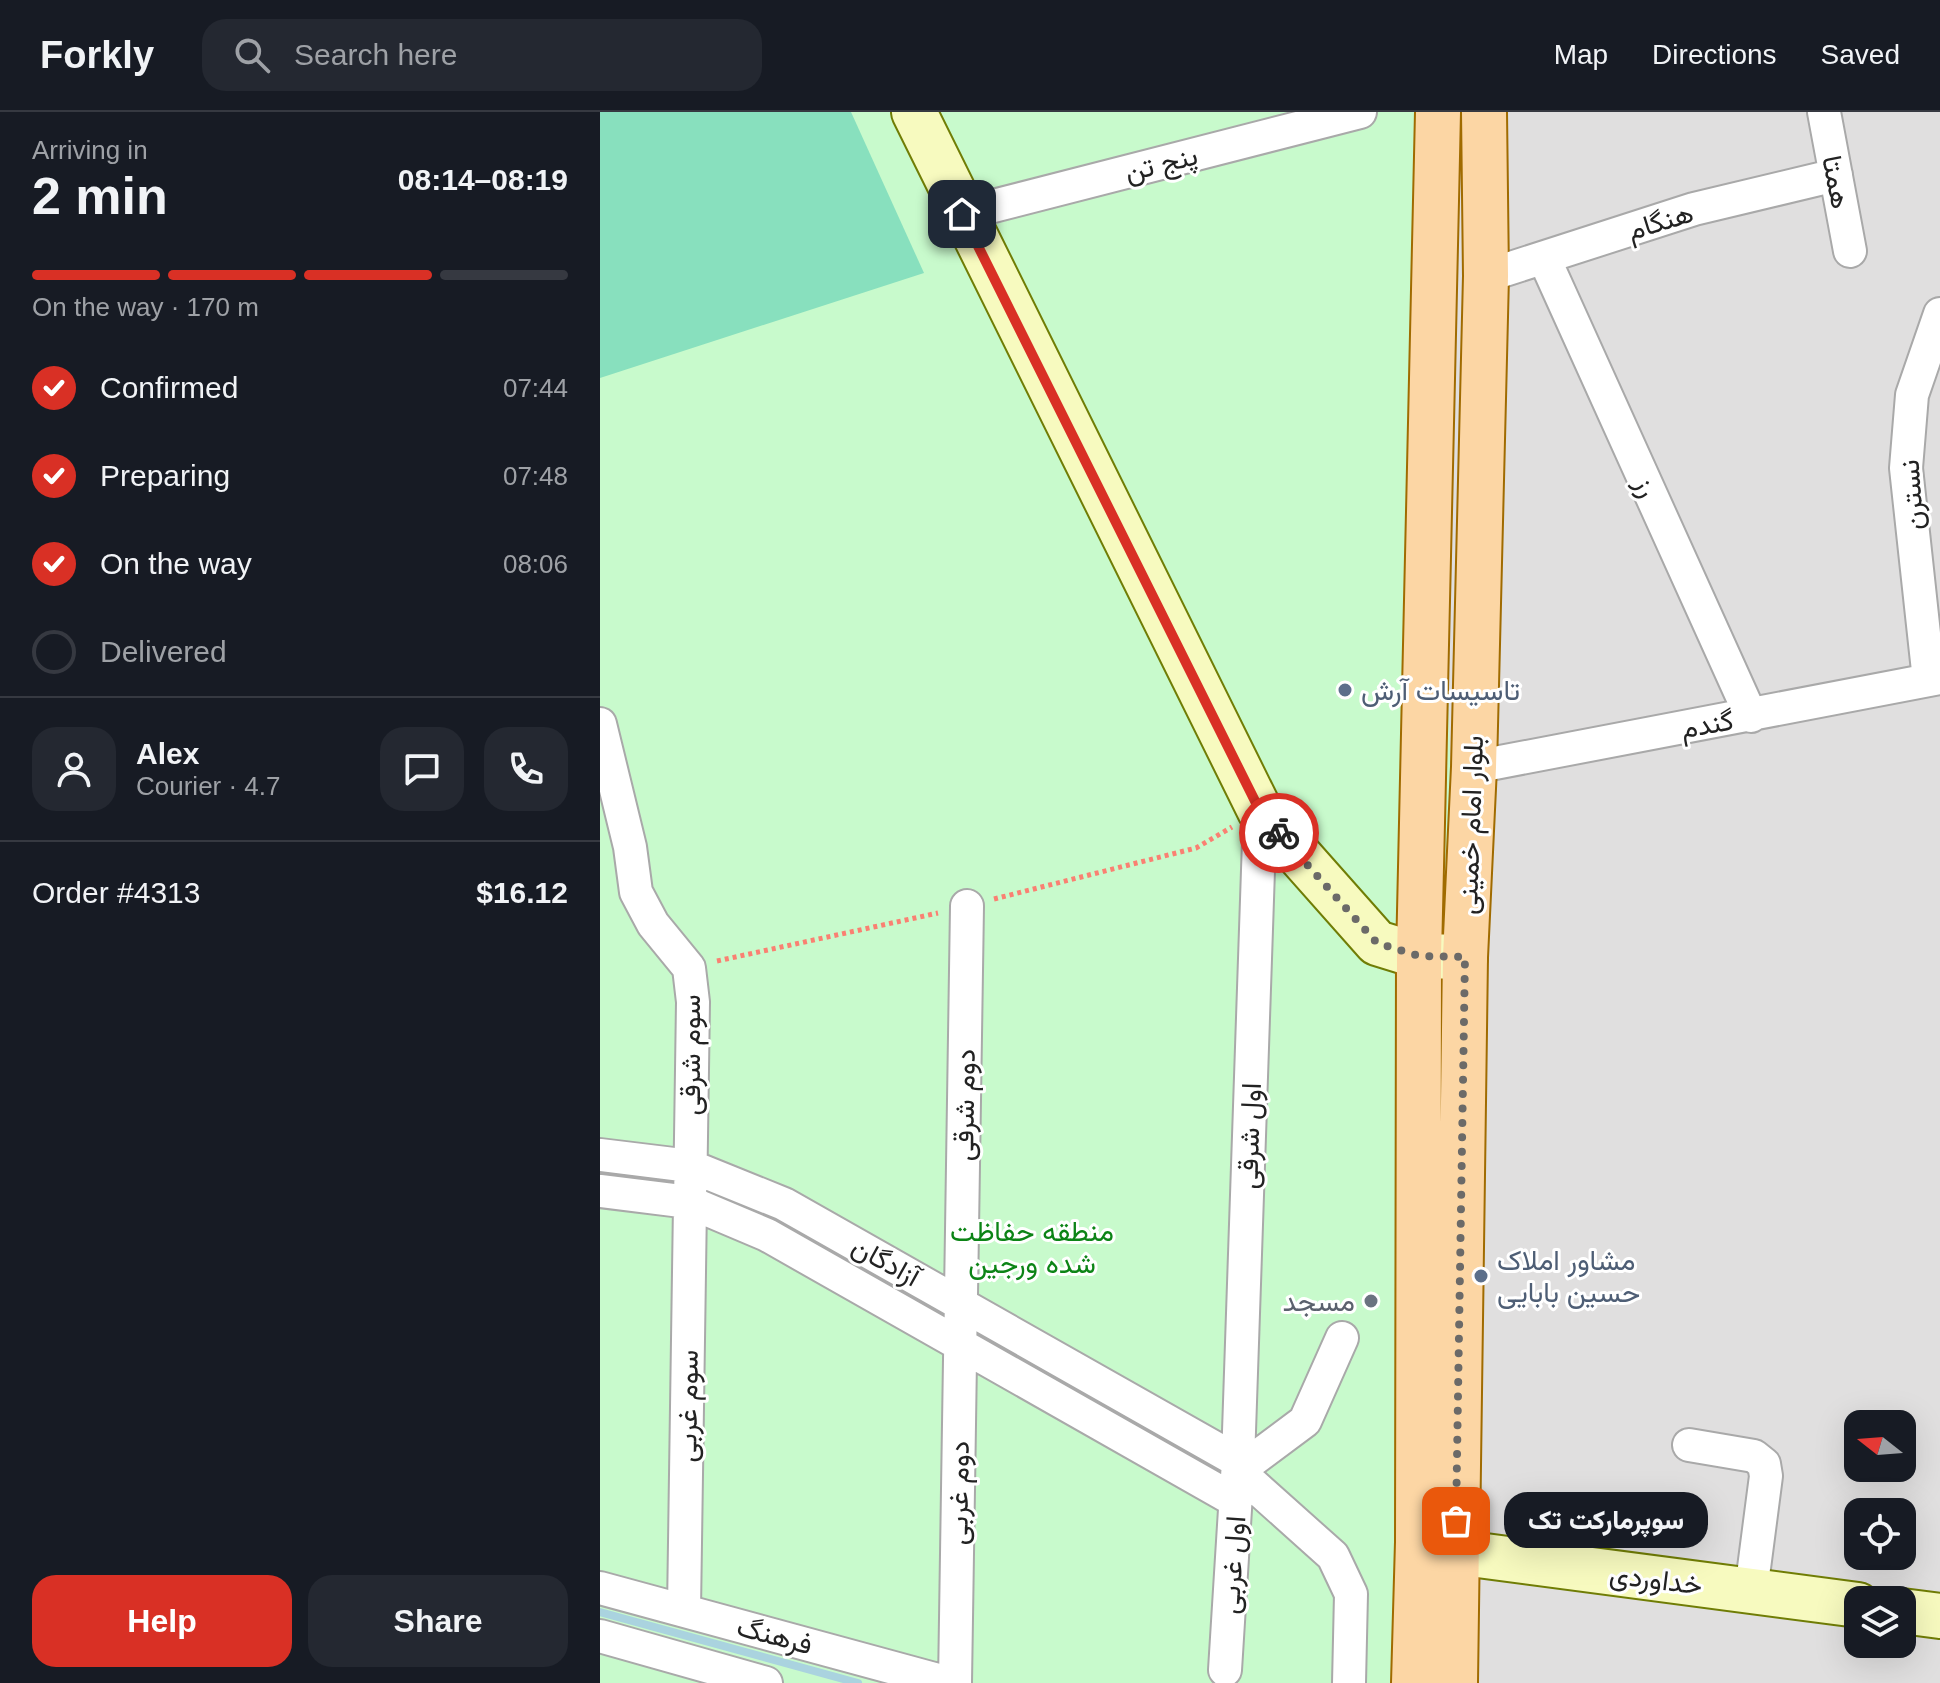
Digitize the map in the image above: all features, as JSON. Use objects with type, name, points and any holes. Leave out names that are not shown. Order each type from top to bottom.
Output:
[{"type":"main road","name":"بلوار امام خمینی","points":[[1414,1683],[1418,1526],[1419,956],[1438,112]]},
{"type":"main road","name":"بلوار امام خمینی","points":[[1455,1683],[1465,957],[1474,767],[1486,276],[1484,112]]},
{"type":"street","points":[[914,112],[1260,811],[1377,943],[1419,956],[1465,957]]},
{"type":"street","name":"پنج تن","points":[[962,214],[1360,112]]},
{"type":"street","name":"همتا","points":[[1824,112],[1850,251]]},
{"type":"street","name":"هنگام","points":[[1486,276],[1694,209],[1836,175]]},
{"type":"street","name":"رز","points":[[1544,258],[1751,716]]},
{"type":"street","name":"نسترن","points":[[1934,679],[1906,468],[1912,395],[1940,314]]},
{"type":"street","name":"گندم","points":[[1474,767],[1934,679]]},
{"type":"street","name":"سوم شرقی","points":[[600,724],[630,847],[636,892],[653,924],[689,968],[693,1002],[689,1202]]},
{"type":"street","name":"اول شرقی","points":[[1237,1478],[1260,811]]},
{"type":"street","name":"دوم شرقی","points":[[960,1303],[967,906]]},
{"type":"street","name":"آزادگان","points":[[600,1155],[690,1166],[784,1204],[960,1303],[1237,1478]]},
{"type":"street","name":"آزادگان","points":[[600,1191],[689,1202],[767,1235],[959,1344],[1237,1478]]},
{"type":"street","name":"سوم غربی","points":[[684,1610],[689,1202]]},
{"type":"street","name":"دوم غربی","points":[[952,1683],[960,1303]]},
{"type":"street","points":[[1342,1338],[1305,1421],[1237,1478],[1333,1556],[1351,1594],[1349,1683]]},
{"type":"street","points":[[1689,1445],[1754,1456],[1764,1464],[1766,1476],[1751,1591]]},
{"type":"street","name":"اول غربی","points":[[1225,1670],[1237,1478]]},
{"type":"street","name":"خداوردی","points":[[1455,1552],[1844,1603]]},
{"type":"street","name":"فرهنگ","points":[[600,1588],[952,1683]]},
{"type":"street","points":[[1916,1613],[1940,1616]]},
{"type":"street","points":[[600,1636],[679,1671],[766,1683]]},
{"type":"shaded area","name":"منطقه حفاظت شده ورجین","points":[[600,112],[1940,112],[1940,1683],[600,1683]]},
{"type":"green space","name":"منطقه حفاظت شده ورجین","points":[[600,112],[1432,112],[1476,1683],[600,1683]]},
{"type":"green space","points":[[600,112],[851,112],[924,273],[600,378]]},
{"type":"waterway","points":[[600,1612],[858,1683]]},
{"type":"way so far","points":[[1279,833],[1377,943],[1419,956],[1465,957],[1456,1521]]},
{"type":"place","name":"تاسیسات آرش","points":[[1345,690]]},
{"type":"place","name":"مشاور املاک حسین بابایی","points":[[1481,1276]]},
{"type":"place","name":"مسجد","points":[[1371,1301]]},
{"type":"place","name":"سوپرمارکت تک","points":[[1456,1521]]},
{"type":"route","points":[[962,214],[1260,811],[1279,833]]}]
